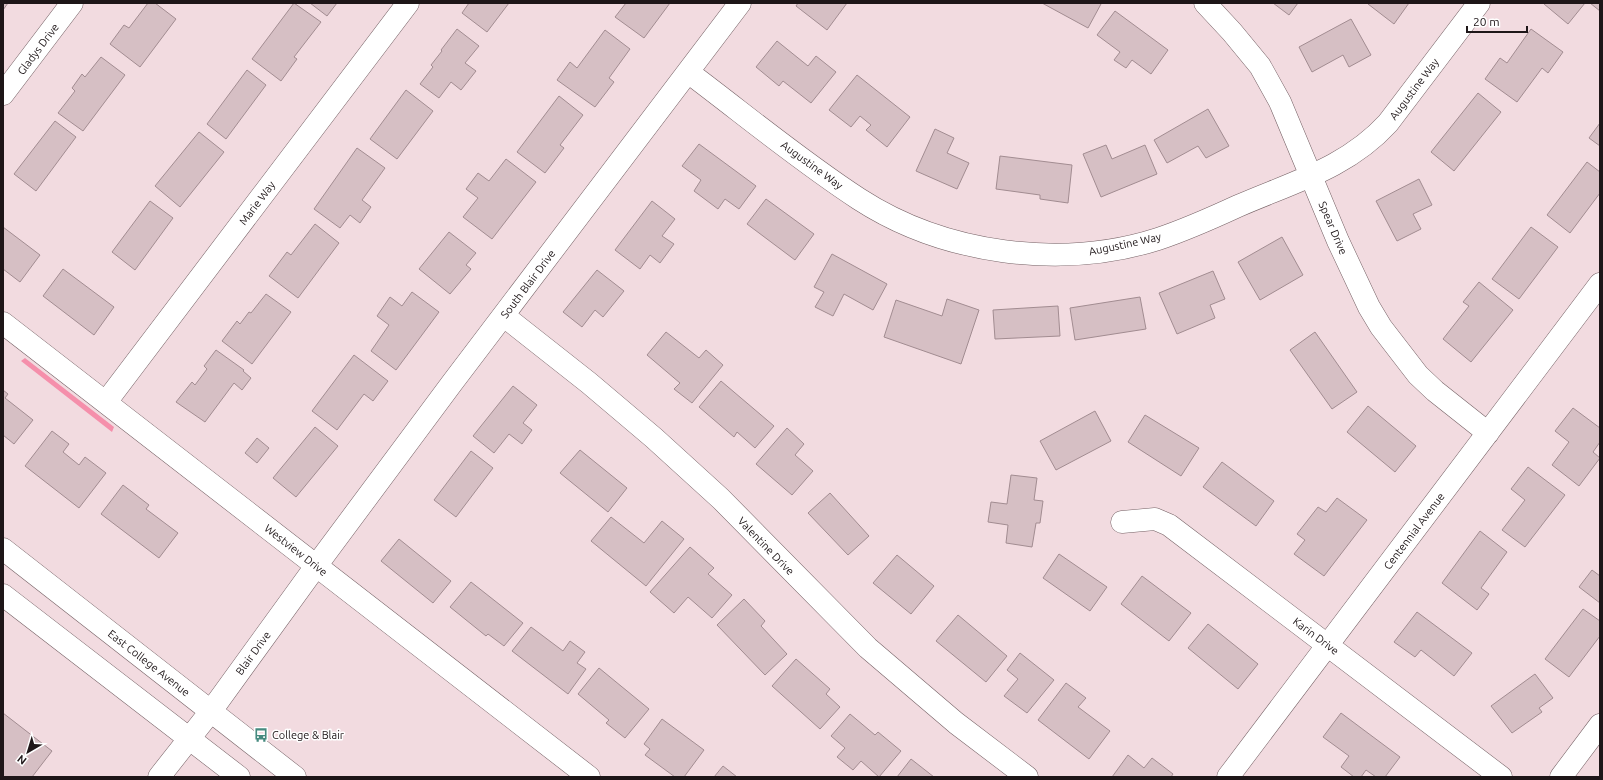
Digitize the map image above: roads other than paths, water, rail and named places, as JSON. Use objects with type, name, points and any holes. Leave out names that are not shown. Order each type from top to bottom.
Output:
[{"type":"street","name":"Gladys Drive","points":[[3,94],[72,3]]},
{"type":"street","name":"Marie Way","points":[[106,402],[408,3]]},
{"type":"street","name":"South Blair Drive","points":[[316,566],[740,3]]},
{"type":"street","name":"Spear Drive","points":[[1205,3],[1232,32],[1260,66],[1280,102],[1312,175],[1338,241],[1369,307],[1381,327],[1418,375],[1435,391],[1488,433]]},
{"type":"street","name":"Augustine Way","points":[[688,72],[860,200],[901,222],[953,241],[994,250],[1017,254],[1063,255],[1106,251],[1156,239],[1187,228],[1331,168],[1365,146],[1388,123],[1479,3]]},
{"type":"street","name":"Centennial Avenue","points":[[1228,777],[1600,284]]},
{"type":"street","name":"Valentine Drive","points":[[504,316],[589,383],[654,438],[721,499],[868,648],[956,722],[1027,777]]},
{"type":"street","name":"Westview Drive","points":[[3,323],[589,777]]},
{"type":"street","name":"Karin Drive","points":[[1122,522],[1155,519],[1169,525],[1501,777]]},
{"type":"street","name":"East College Avenue","points":[[3,549],[295,777]]},
{"type":"street","name":"Blair Drive","points":[[159,777],[211,711],[316,566]]},
{"type":"street","points":[[3,595],[238,777]]},
{"type":"street","points":[[1561,777],[1600,725]]},
{"type":"place","name":"College & Blair","points":[[261,735]]}]
